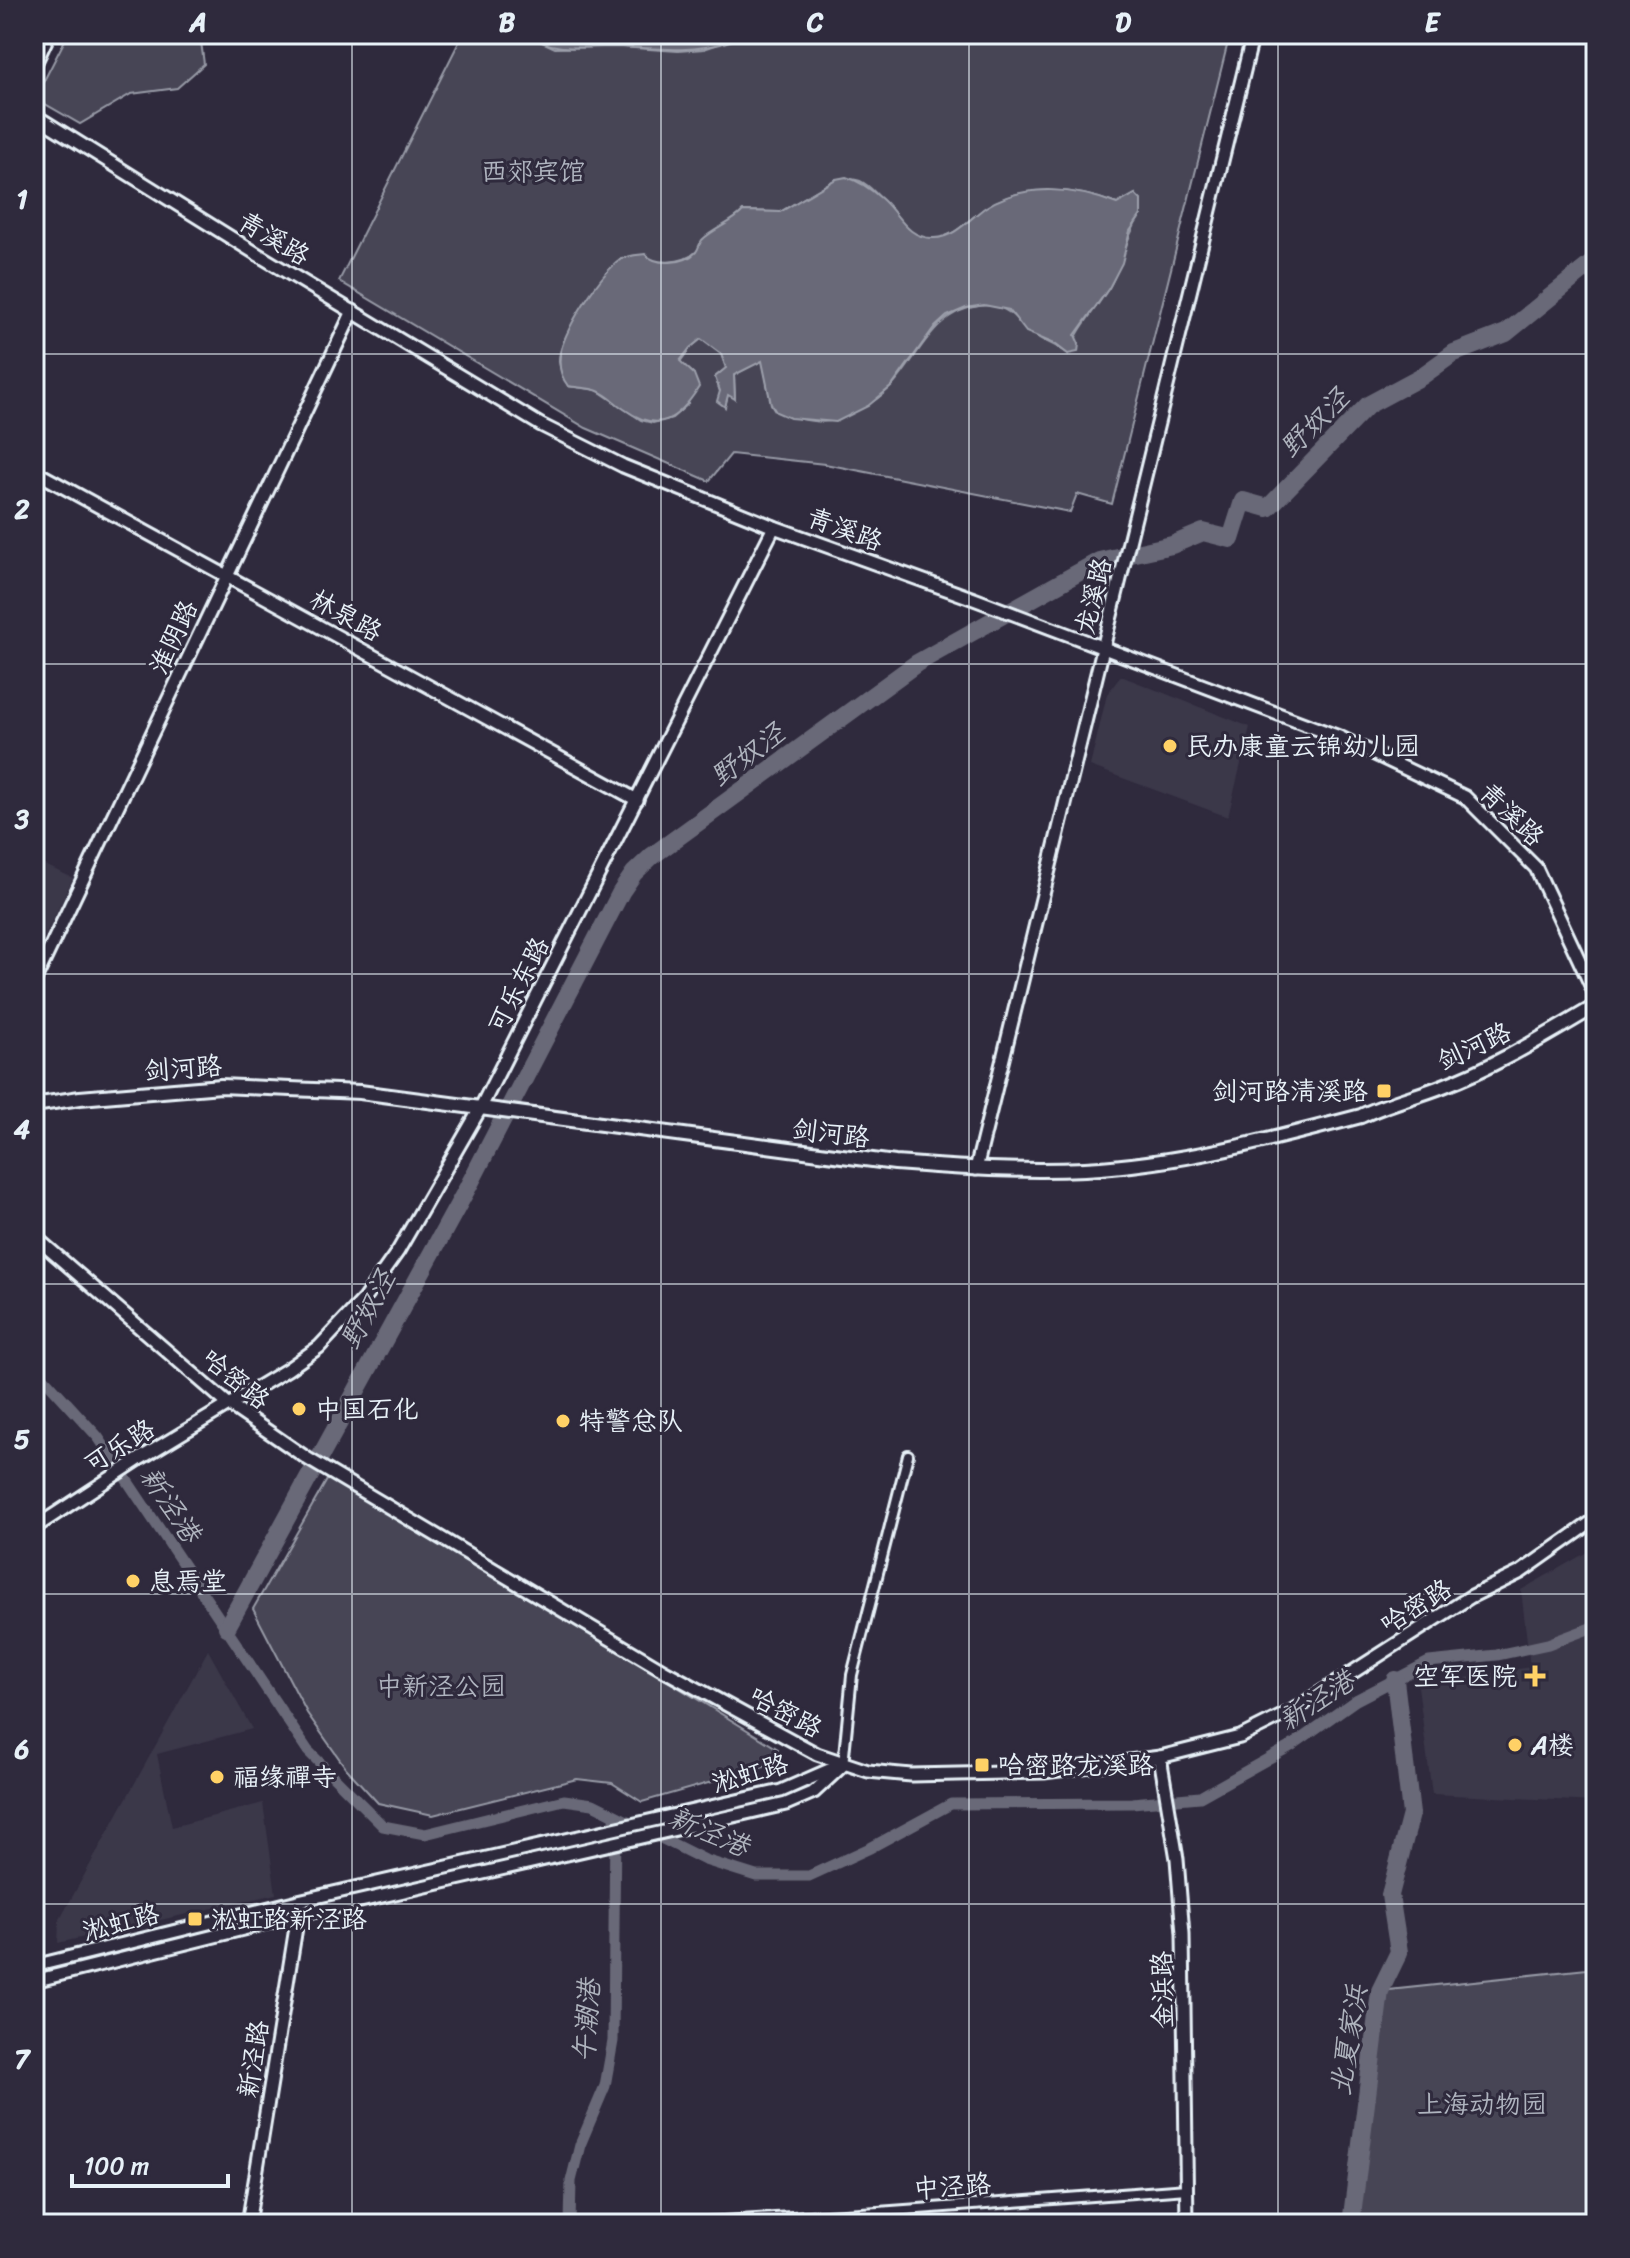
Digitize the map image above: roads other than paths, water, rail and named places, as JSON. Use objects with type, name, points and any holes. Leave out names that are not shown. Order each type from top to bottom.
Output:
[{"type":"main road","name":"剑河路","points":[[34,1105],[221,1086],[360,1092],[868,1160],[976,1169],[1072,1169],[1135,1165],[1205,1155],[1361,1116],[1385,1104],[1442,1087],[1521,1050],[1596,1006]]},
{"type":"street","points":[[34,66],[49,34]]},
{"type":"street","name":"龙溪路","points":[[976,1169],[1253,34]]},
{"type":"street","name":"青溪路","points":[[34,115],[541,425],[583,447],[774,527],[1339,737],[1465,797],[1536,868],[1596,996]]},
{"type":"street","name":"淮阴路","points":[[34,982],[353,311]]},
{"type":"street","name":"林泉路","points":[[34,471],[637,800]]},
{"type":"street","name":"可乐东路","points":[[228,1404],[319,1347],[364,1299],[398,1251],[480,1109],[774,527]]},
{"type":"street","name":"哈密路","points":[[34,1236],[228,1404],[318,1465],[663,1670],[817,1754],[868,1771],[911,1775],[1059,1771],[1160,1757],[1240,1737],[1292,1711],[1470,1597],[1521,1572],[1596,1519]]},
{"type":"street","name":"可乐路","points":[[34,1528],[228,1404]]},
{"type":"street","points":[[843,1765],[852,1675],[908,1455]]},
{"type":"street","name":"金浜路","points":[[1160,1757],[1172,1822],[1183,1934],[1187,2224]]},
{"type":"street","name":"淞虹路","points":[[34,1981],[579,1845],[699,1810],[781,1791],[843,1765]]},
{"type":"street","name":"淞虹路","points":[[34,1966],[298,1901],[786,1804],[814,1792],[843,1765]]},
{"type":"street","name":"新泾路","points":[[248,2224],[299,1915],[298,1901]]},
{"type":"street","name":"中泾路","points":[[672,2224],[1187,2189]]},
{"type":"water","points":[[525,34],[636,36],[675,41],[719,34],[748,34],[716,45],[670,49],[560,47]]},
{"type":"water","points":[[846,177],[874,192],[910,230],[925,237],[949,235],[1001,199],[1034,191],[1068,191],[1117,204],[1135,194],[1141,200],[1141,215],[1130,231],[1122,263],[1109,288],[1075,335],[1078,352],[1068,354],[1055,344],[1026,332],[1009,310],[984,305],[966,308],[947,316],[933,329],[892,386],[868,406],[836,422],[790,418],[776,412],[771,404],[762,361],[734,375],[735,399],[728,395],[725,407],[717,401],[720,391],[715,377],[726,368],[721,354],[701,339],[680,361],[694,374],[699,387],[683,408],[667,420],[658,422],[636,417],[598,391],[568,386],[560,364],[564,340],[594,288],[620,260],[645,254],[663,262],[685,259],[696,252],[707,236],[743,211],[780,212],[836,179]]},
{"type":"waterway","name":"野奴泾","points":[[227,1627],[468,1187],[621,892],[634,873],[652,856],[917,663],[1099,561],[1172,545],[1203,532],[1231,539],[1243,501],[1268,508],[1368,405],[1422,376],[1454,353],[1506,333],[1596,260]]},
{"type":"waterway","name":"新泾港","points":[[34,1367],[98,1437],[308,1751],[383,1826],[425,1834],[564,1800],[593,1804],[705,1860],[756,1876],[809,1876],[870,1848],[951,1804],[1132,1803],[1200,1797],[1291,1746],[1356,1700],[1429,1662],[1497,1655],[1548,1644],[1596,1626]]},
{"type":"waterway","name":"北夏家浜","points":[[1351,2224],[1380,1991],[1399,1952],[1390,1895],[1411,1814],[1395,1680]]},
{"type":"waterway","name":"午潮港","points":[[570,2224],[571,2181],[580,2145],[605,2086],[613,2041],[615,1820]]},
{"type":"place","name":"民办康童云锦幼儿园","points":[[1170,746]]},
{"type":"place","name":"剑河路清溪路","points":[[1384,1091]]},
{"type":"place","name":"中国石化","points":[[299,1409]]},
{"type":"place","name":"特警总队","points":[[563,1421]]},
{"type":"place","name":"息焉堂","points":[[133,1581]]},
{"type":"place","name":"空军医院","points":[[1535,1676]]},
{"type":"place","name":"A楼","points":[[1515,1745]]},
{"type":"place","name":"哈密路龙溪路","points":[[982,1765]]},
{"type":"place","name":"福缘禪寺","points":[[217,1777]]},
{"type":"place","name":"淞虹路新泾路","points":[[195,1919]]},
{"type":"park label","name":"西郊宾馆","points":[[533,171]]},
{"type":"park label","name":"中新泾公园","points":[[441,1686]]},
{"type":"park label","name":"上海动物园","points":[[1482,2104]]}]
